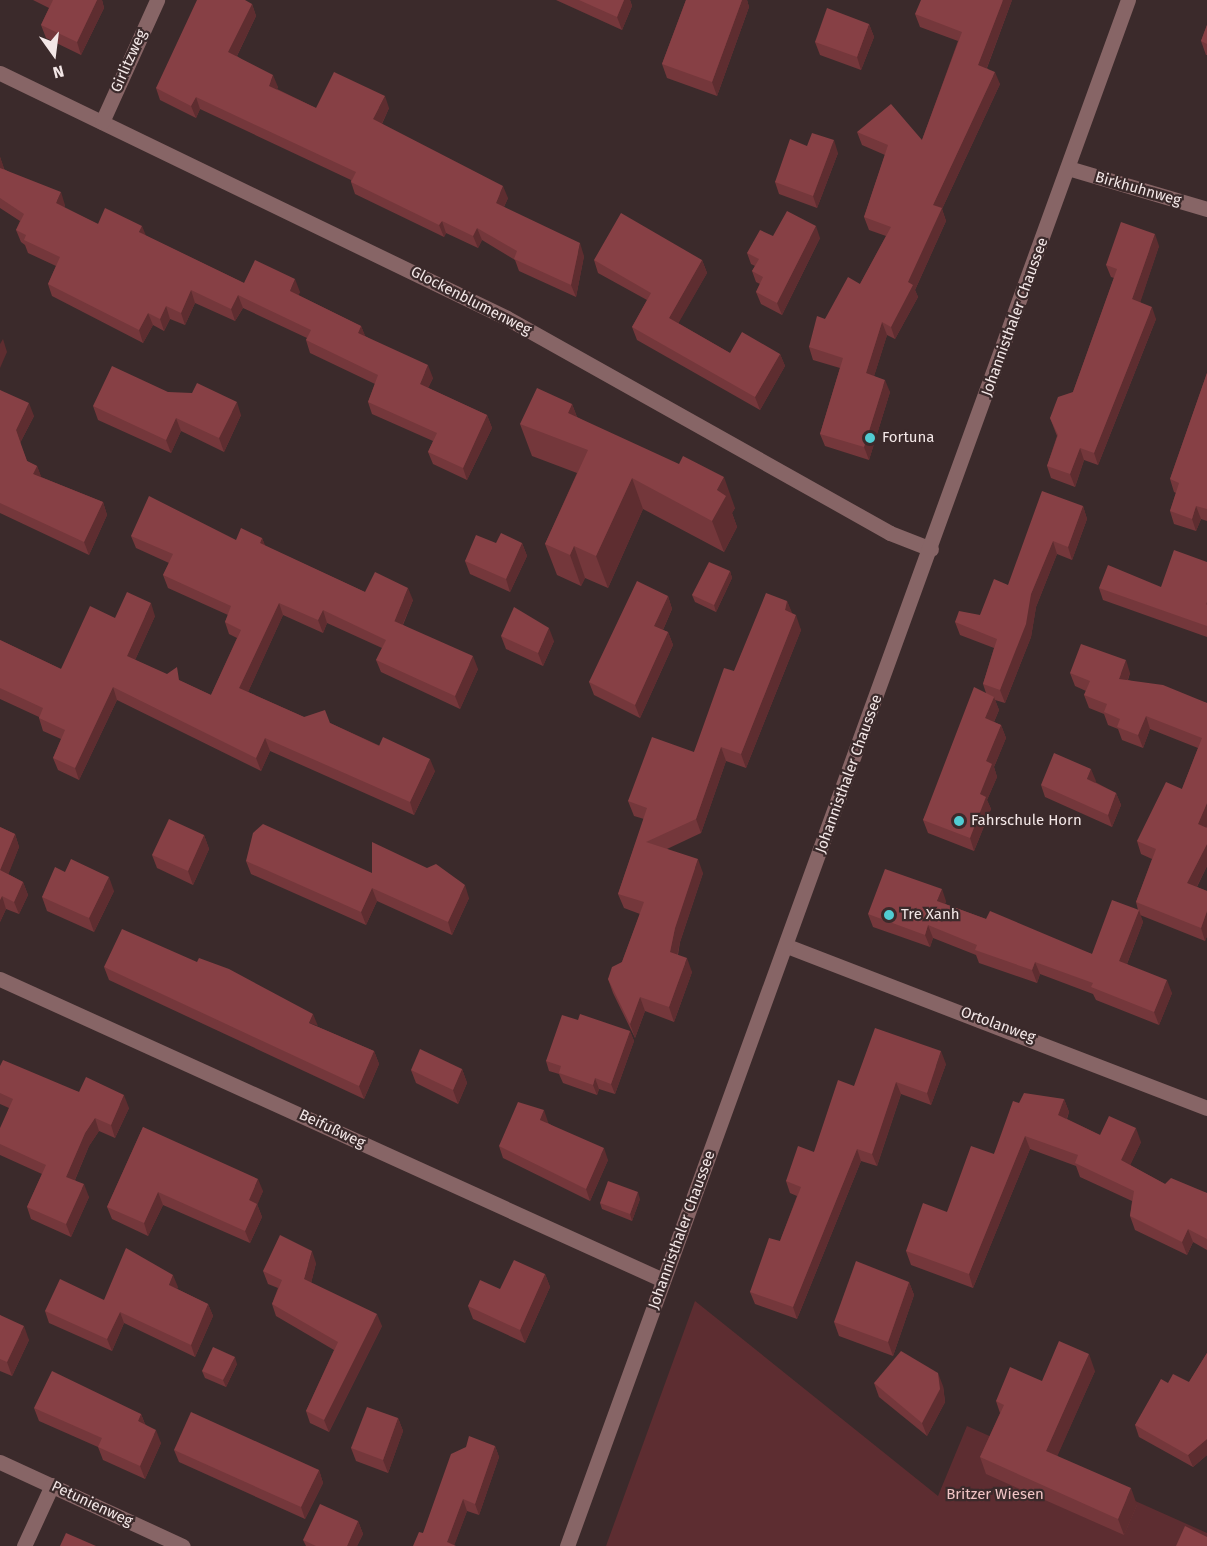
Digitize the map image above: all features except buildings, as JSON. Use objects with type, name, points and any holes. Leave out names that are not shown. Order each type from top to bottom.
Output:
[{"type":"street","name":"Girlitzweg","points":[[102,122],[157,0]]},
{"type":"street","name":"Johannisthaler Chaussee","points":[[567,1546],[787,946],[1128,0]]},
{"type":"street","name":"Glockenblumenweg","points":[[0,73],[507,318],[890,533],[931,549]]},
{"type":"street","name":"Birkhuhnweg","points":[[1068,168],[1207,209]]},
{"type":"street","name":"Ortolanweg","points":[[787,946],[1207,1108]]},
{"type":"street","name":"Beifußweg","points":[[0,979],[663,1280]]},
{"type":"street","name":"Petunienweg","points":[[0,1462],[183,1546]]},
{"type":"street","points":[[24,1546],[52,1485]]},
{"type":"green space","name":"Britzer Wiesen","points":[[695,1301],[938,1496],[967,1426],[1207,1533],[1207,1546],[606,1546]]},
{"type":"place","name":"Fortuna","points":[[870,438]]},
{"type":"place","name":"Fahrschule Horn","points":[[959,821]]},
{"type":"place","name":"Tre Xanh","points":[[889,915]]}]
